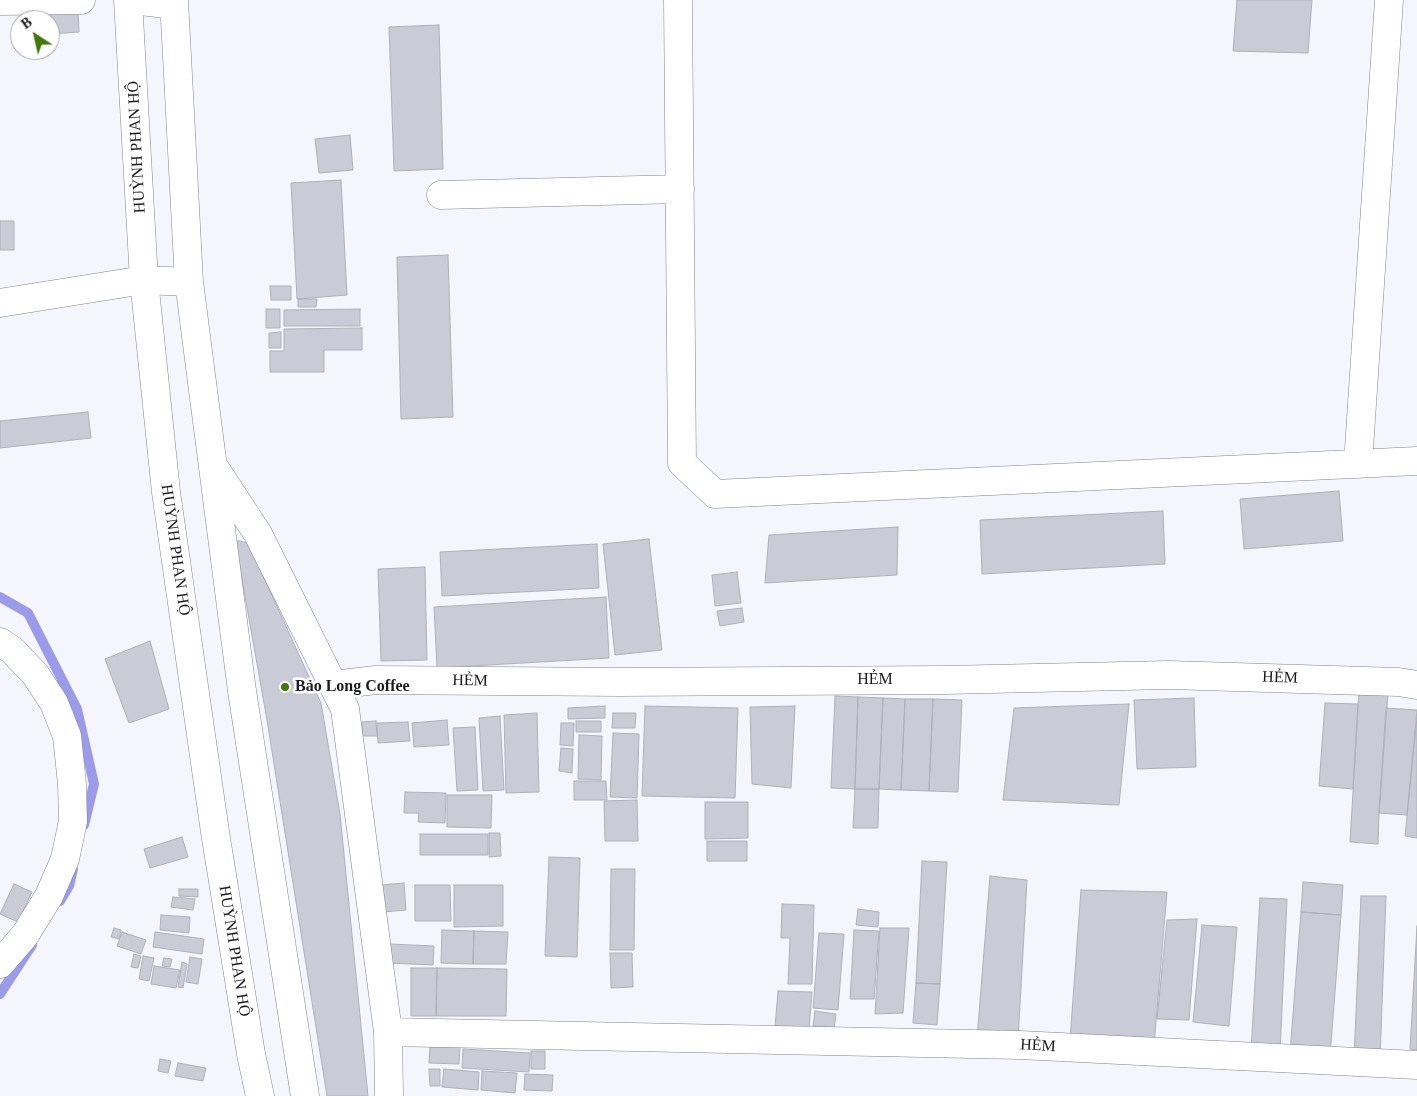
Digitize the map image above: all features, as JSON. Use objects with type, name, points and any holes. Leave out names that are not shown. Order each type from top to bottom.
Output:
[{"type":"street","points":[[0,1],[80,0]]},
{"type":"street","name":"HUỲNH PHAN HỘ","points":[[128,0],[144,280],[166,492],[215,832],[251,1054],[260,1096]]},
{"type":"street","points":[[133,0],[174,2],[189,282],[242,690],[305,1096]]},
{"type":"street","points":[[678,0],[682,463],[715,494],[1417,461]]},
{"type":"street","points":[[1358,464],[1389,0]]},
{"type":"street","points":[[442,196],[680,189]]},
{"type":"street","points":[[0,303],[144,280],[189,282]]},
{"type":"street","points":[[213,464],[258,534],[345,709],[388,1032],[389,1096]]},
{"type":"street","points":[[0,642],[12,650],[35,674],[54,703],[67,736],[72,784],[73,821],[65,859],[49,896],[25,935],[0,964]]},
{"type":"street","name":"HẺM","points":[[333,686],[376,680],[629,682],[945,680],[1169,675],[1417,684]]},
{"type":"street","name":"HẺM","points":[[388,1032],[1020,1046],[1417,1065]]},
{"type":"building","points":[[1237,0],[1312,0],[1308,53],[1233,51]]},
{"type":"building","points":[[78,7],[79,32],[60,33],[60,10],[22,10]]},
{"type":"building","points":[[439,25],[443,169],[394,171],[389,27]]},
{"type":"building","points":[[350,135],[353,170],[319,173],[315,139]]},
{"type":"building","points":[[341,180],[347,295],[297,299],[291,183]]},
{"type":"building","points":[[0,221],[14,221],[14,250],[0,250]]},
{"type":"building","points":[[448,255],[453,417],[401,419],[397,257]]},
{"type":"building","points":[[270,286],[291,286],[291,300],[271,300]]},
{"type":"building","points":[[298,299],[317,299],[316,307],[298,307]]},
{"type":"building","points":[[266,309],[280,309],[280,328],[266,328]]},
{"type":"building","points":[[360,309],[360,326],[284,326],[284,310]]},
{"type":"building","points":[[362,328],[362,350],[324,350],[324,372],[270,372],[270,351],[284,351],[284,329]]},
{"type":"building","points":[[281,332],[281,348],[269,348],[269,333]]},
{"type":"building","points":[[88,412],[91,438],[0,448],[0,421]]},
{"type":"building","points":[[1339,491],[1343,541],[1244,549],[1240,499]]},
{"type":"building","points":[[1163,511],[1165,564],[982,574],[980,520]]},
{"type":"building","points":[[898,527],[897,575],[765,583],[769,535]]},
{"type":"building","points":[[649,539],[662,650],[615,655],[603,544]]},
{"type":"building","points":[[235,540],[248,543],[321,703],[340,814],[368,1096],[327,1096],[267,720]]},
{"type":"building","points":[[597,544],[599,588],[442,596],[440,552]]},
{"type":"building","points":[[425,567],[427,660],[381,661],[378,569]]},
{"type":"building","points":[[737,572],[741,603],[715,606],[712,575]]},
{"type":"building","points":[[606,597],[609,658],[437,668],[434,607]]},
{"type":"building","points":[[742,608],[744,622],[720,626],[717,611]]},
{"type":"building","points":[[150,641],[169,709],[129,723],[105,659]]},
{"type":"building","points":[[1359,692],[1388,693],[1378,844],[1350,842]]},
{"type":"building","points":[[835,696],[858,697],[855,789],[831,788]]},
{"type":"building","points":[[858,697],[883,698],[879,789],[855,789]]},
{"type":"building","points":[[883,698],[905,699],[901,790],[879,789]]},
{"type":"building","points":[[1194,698],[1196,767],[1137,769],[1134,700]]},
{"type":"building","points":[[905,699],[933,699],[929,791],[901,790]]},
{"type":"building","points":[[933,699],[962,700],[958,792],[929,791]]},
{"type":"building","points":[[1325,703],[1358,704],[1353,789],[1319,786]]},
{"type":"building","points":[[1129,704],[1119,805],[1003,800],[1014,708]]},
{"type":"building","points":[[605,706],[605,718],[568,719],[568,708]]},
{"type":"building","points":[[645,706],[738,708],[735,798],[642,796]]},
{"type":"building","points":[[795,706],[791,788],[752,784],[750,707]]},
{"type":"building","points":[[1386,708],[1417,710],[1407,815],[1379,813]]},
{"type":"building","points":[[537,713],[539,792],[506,793],[504,715]]},
{"type":"building","points":[[613,713],[636,713],[635,728],[612,728]]},
{"type":"building","points":[[500,716],[504,790],[483,791],[479,718]]},
{"type":"building","points":[[1417,717],[1417,838],[1405,836]]},
{"type":"building","points":[[447,720],[449,745],[414,747],[412,723]]},
{"type":"building","points":[[376,721],[377,736],[362,736],[362,722]]},
{"type":"building","points":[[576,721],[601,721],[601,732],[576,732]]},
{"type":"building","points":[[408,722],[410,741],[378,743],[377,723]]},
{"type":"building","points":[[561,723],[574,723],[573,746],[560,745]]},
{"type":"building","points":[[475,727],[478,790],[457,791],[453,728]]},
{"type":"building","points":[[613,733],[639,734],[637,798],[610,797]]},
{"type":"building","points":[[579,735],[602,736],[601,780],[578,779]]},
{"type":"building","points":[[561,748],[573,749],[572,773],[559,771]]},
{"type":"building","points":[[574,781],[606,781],[607,800],[574,800]]},
{"type":"building","points":[[855,789],[879,789],[878,828],[853,828]]},
{"type":"building","points":[[405,792],[446,793],[445,823],[418,822],[419,813],[404,813]]},
{"type":"building","points":[[447,795],[492,795],[491,828],[447,827]]},
{"type":"building","points":[[637,800],[638,841],[605,841],[604,801]]},
{"type":"building","points":[[705,802],[748,802],[748,838],[705,839]]},
{"type":"building","points":[[489,833],[500,833],[501,856],[489,857]]},
{"type":"building","points":[[420,834],[488,834],[488,855],[420,855]]},
{"type":"building","points":[[182,837],[188,857],[150,868],[144,849]]},
{"type":"building","points":[[707,841],[747,841],[747,861],[707,861]]},
{"type":"building","points":[[549,857],[580,858],[577,957],[545,956]]},
{"type":"building","points":[[922,861],[947,862],[940,984],[916,983]]},
{"type":"building","points":[[611,869],[635,869],[634,950],[610,950]]},
{"type":"building","points":[[990,876],[1027,880],[1018,1040],[977,1039]]},
{"type":"building","points":[[1303,882],[1343,885],[1341,915],[1301,912]]},
{"type":"building","points":[[404,883],[406,910],[383,912],[381,885]]},
{"type":"building","points":[[14,884],[32,892],[18,922],[0,914]]},
{"type":"building","points":[[415,885],[450,885],[451,921],[415,921]]},
{"type":"building","points":[[454,885],[503,885],[503,926],[454,927]]},
{"type":"building","points":[[179,889],[198,889],[198,897],[179,896]]},
{"type":"building","points":[[1081,890],[1167,892],[1154,1045],[1070,1040]]},
{"type":"building","points":[[1361,896],[1386,896],[1380,1060],[1354,1059]]},
{"type":"building","points":[[173,897],[195,899],[193,910],[171,907]]},
{"type":"building","points":[[1260,898],[1287,899],[1280,1052],[1251,1051]]},
{"type":"building","points":[[782,904],[814,905],[812,984],[788,984],[790,938],[781,938]]},
{"type":"building","points":[[858,909],[879,912],[878,927],[856,925]]},
{"type":"building","points":[[1301,912],[1341,915],[1330,1056],[1290,1053]]},
{"type":"building","points":[[161,915],[190,917],[189,933],[160,930]]},
{"type":"building","points":[[1197,919],[1189,1020],[1157,1019],[1167,920]]},
{"type":"building","points":[[1202,925],[1237,927],[1229,1026],[1193,1022]]},
{"type":"building","points":[[1417,926],[1417,1050],[1410,1049]]},
{"type":"building","points":[[114,928],[121,930],[119,939],[111,937]]},
{"type":"building","points":[[880,928],[909,928],[903,1013],[875,1014]]},
{"type":"building","points":[[442,930],[474,931],[473,964],[441,963]]},
{"type":"building","points":[[854,930],[879,931],[874,999],[850,999]]},
{"type":"building","points":[[474,931],[508,932],[506,964],[473,964]]},
{"type":"building","points":[[122,932],[146,940],[141,954],[117,946]]},
{"type":"building","points":[[155,932],[204,939],[202,954],[153,947]]},
{"type":"building","points":[[819,933],[844,934],[838,1010],[813,1008]]},
{"type":"building","points":[[390,944],[434,946],[433,965],[389,963]]},
{"type":"building","points":[[610,953],[632,953],[633,987],[611,988]]},
{"type":"building","points":[[134,954],[141,956],[138,968],[131,967]]},
{"type":"building","points":[[143,956],[154,958],[149,981],[139,979]]},
{"type":"building","points":[[190,957],[202,959],[198,984],[186,982]]},
{"type":"building","points":[[164,958],[172,959],[170,967],[162,966]]},
{"type":"building","points":[[182,962],[187,964],[183,988],[178,987]]},
{"type":"building","points":[[154,966],[180,970],[176,988],[151,984]]},
{"type":"building","points":[[411,968],[437,968],[436,1016],[411,1016]]},
{"type":"building","points":[[437,968],[507,969],[506,1016],[436,1016]]},
{"type":"building","points":[[916,983],[940,984],[937,1025],[913,1023]]},
{"type":"building","points":[[778,991],[812,992],[809,1029],[775,1027]]},
{"type":"building","points":[[815,1011],[836,1014],[834,1029],[813,1026]]},
{"type":"building","points":[[430,1045],[460,1047],[459,1064],[429,1063]]},
{"type":"building","points":[[463,1049],[530,1053],[529,1072],[462,1068]]},
{"type":"building","points":[[531,1051],[545,1051],[545,1069],[531,1069]]},
{"type":"building","points":[[160,1059],[171,1061],[168,1073],[158,1071]]},
{"type":"building","points":[[178,1063],[206,1068],[203,1081],[175,1076]]},
{"type":"building","points":[[429,1069],[440,1069],[440,1086],[430,1086]]},
{"type":"building","points":[[444,1069],[479,1072],[478,1090],[442,1087]]},
{"type":"building","points":[[482,1071],[517,1073],[515,1093],[481,1090]]},
{"type":"building","points":[[525,1074],[553,1075],[552,1091],[524,1090]]},
{"type":"waterway","points":[[0,597],[28,613],[77,709],[94,784],[84,825]]},
{"type":"waterway","points":[[60,901],[69,886],[73,869]]},
{"type":"waterway","points":[[0,994],[32,945]]},
{"type":"place","name":"Bảo Long Coffee","points":[[285,687]]}]
